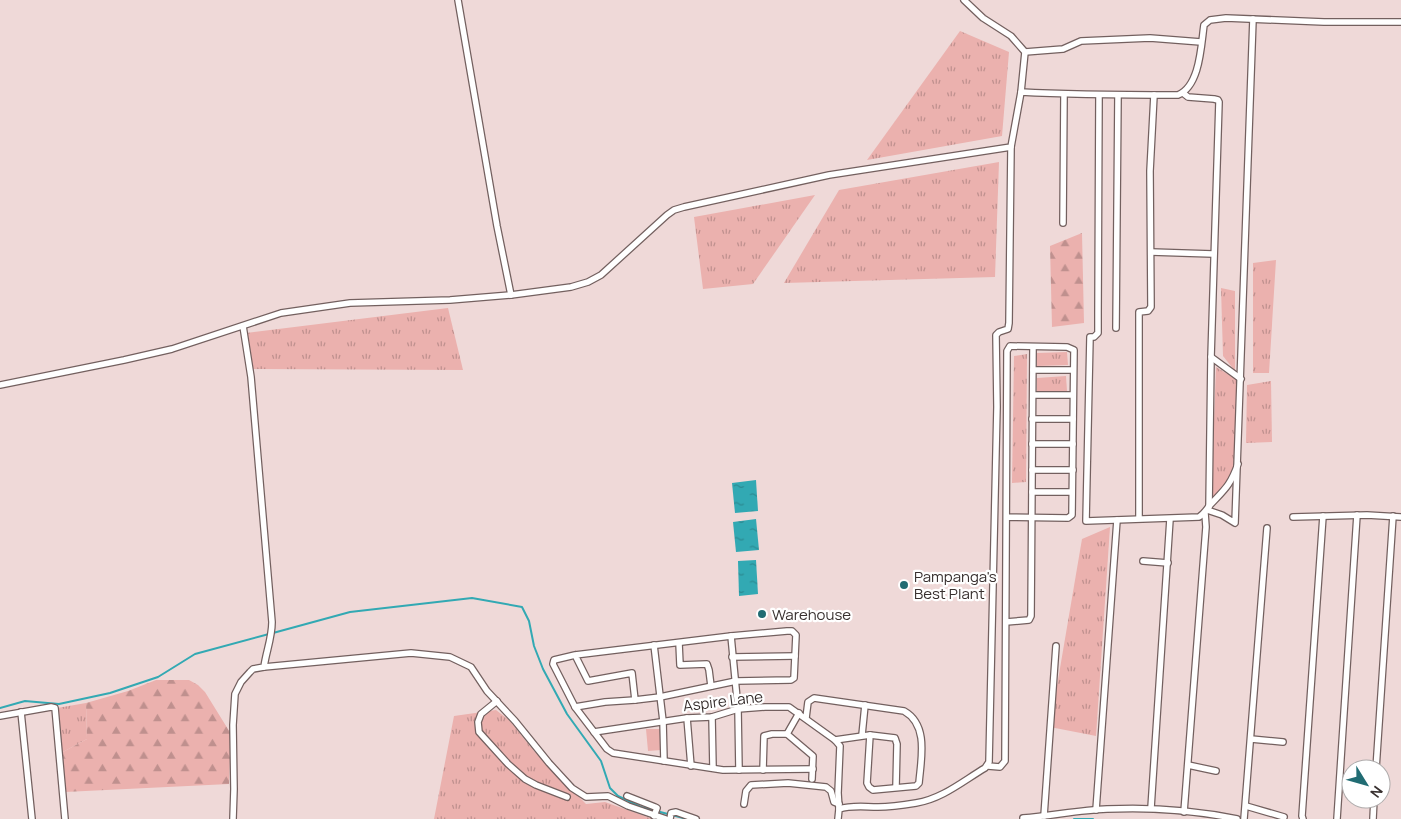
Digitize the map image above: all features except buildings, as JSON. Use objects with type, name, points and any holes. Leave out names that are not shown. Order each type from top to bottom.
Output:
[{"type":"street","points":[[458,0],[497,226],[511,295]]},
{"type":"street","points":[[964,0],[983,18],[1012,36],[1025,52],[1021,92],[1011,147],[1009,323],[1008,329],[996,335],[997,408],[994,572],[990,757],[988,766]]},
{"type":"street","points":[[1021,92],[1064,95],[1178,95],[1183,93],[1194,80],[1204,25],[1210,20],[1226,18],[1324,22],[1401,22]]},
{"type":"street","points":[[1207,510],[1222,515],[1236,523],[1253,19]]},
{"type":"street","points":[[1025,52],[1063,49],[1081,41],[1150,38],[1201,42]]},
{"type":"street","points":[[1183,93],[1188,97],[1218,100],[1207,510],[1184,812]]},
{"type":"street","points":[[1063,223],[1064,95]]},
{"type":"street","points":[[1099,95],[1098,333],[1094,337],[1090,337],[1086,521],[1199,517],[1224,493],[1232,480],[1238,464]]},
{"type":"street","points":[[1116,328],[1118,95]]},
{"type":"street","points":[[1139,518],[1139,312],[1148,311],[1151,307],[1150,171],[1154,95]]},
{"type":"street","points":[[0,385],[172,349],[281,312],[350,303],[450,300],[511,295],[571,287],[588,282],[601,275],[667,215],[684,207],[829,175],[1011,147]]},
{"type":"street","points":[[1151,252],[1213,254]]},
{"type":"street","points":[[243,326],[251,377],[272,622],[272,637],[266,650],[264,668]]},
{"type":"street","points":[[744,804],[746,791],[751,785],[788,782],[826,787],[830,791],[834,802],[839,806],[879,807],[916,803],[936,798],[988,766],[1000,767],[1005,761],[1007,351],[1010,346],[1067,346],[1074,350],[1072,515],[1068,518],[1007,517]]},
{"type":"street","points":[[1006,622],[1025,622],[1031,616],[1033,347]]},
{"type":"street","points":[[1212,357],[1241,379]]},
{"type":"street","points":[[1033,370],[1073,370]]},
{"type":"street","points":[[1033,395],[1073,395]]},
{"type":"street","points":[[1032,419],[1073,419]]},
{"type":"street","points":[[1032,444],[1073,444]]},
{"type":"street","points":[[1032,470],[1072,470]]},
{"type":"street","points":[[1032,492],[1072,492]]},
{"type":"street","points":[[1337,819],[1357,515]]},
{"type":"street","points":[[1293,517],[1357,515],[1401,517]]},
{"type":"street","points":[[1303,819],[1323,516]]},
{"type":"street","points":[[1377,759],[1393,516]]},
{"type":"street","points":[[1150,808],[1170,519]]},
{"type":"street","points":[[1096,810],[1117,520]]},
{"type":"street","points":[[1244,819],[1267,528]]},
{"type":"street","points":[[1143,561],[1168,563]]},
{"type":"street","points":[[575,707],[660,697],[736,681],[791,680],[794,678],[796,635],[792,631],[731,636],[575,655],[558,658],[553,662],[575,707],[607,749],[614,753],[723,770],[813,769]]},
{"type":"street","points":[[731,636],[738,709],[739,770]]},
{"type":"street","points":[[679,643],[680,665],[707,664],[710,686]]},
{"type":"street","points":[[654,645],[663,722],[664,761]]},
{"type":"street","points":[[1044,816],[1056,646]]},
{"type":"street","points":[[233,819],[234,694],[241,682],[253,669],[411,653],[450,657],[472,667],[487,691],[572,788],[586,797],[608,796],[636,804],[666,817],[676,812],[696,819]]},
{"type":"street","points":[[575,655],[588,680],[632,673],[636,700]]},
{"type":"street","points":[[732,657],[795,656]]},
{"type":"street","points":[[806,718],[808,702],[814,698],[904,711],[913,716],[921,735],[919,783],[916,786],[873,790],[869,787],[867,783],[870,735]]},
{"type":"street","points":[[497,701],[479,717],[479,732],[508,764],[525,779],[567,797]]},
{"type":"street","points":[[862,736],[865,705]]},
{"type":"street","points":[[0,716],[51,707],[55,708],[65,819]]},
{"type":"street","name":"Aspire Lane","points":[[594,732],[687,718],[712,717],[738,709],[789,707],[835,740]]},
{"type":"street","points":[[21,712],[32,819]]},
{"type":"street","points":[[787,734],[799,713]]},
{"type":"street","points":[[712,717],[713,768]]},
{"type":"street","points":[[687,718],[691,766]]},
{"type":"street","points":[[763,770],[764,736],[787,734],[813,756],[812,779]]},
{"type":"street","points":[[835,740],[870,735],[895,738],[897,744],[896,787]]},
{"type":"street","points":[[1251,739],[1283,742]]},
{"type":"street","points":[[835,740],[841,750],[838,819]]},
{"type":"street","points":[[1188,765],[1216,771]]},
{"type":"street","points":[[627,796],[636,804]]},
{"type":"street","points":[[1246,806],[1284,817]]},
{"type":"street","points":[[1023,818],[1096,810],[1138,810],[1150,808],[1219,815],[1237,819]]},
{"type":"green space","points":[[960,31],[1009,52],[1002,136],[867,160]]},
{"type":"green space","points":[[999,162],[995,277],[784,283],[839,190]]},
{"type":"green space","points":[[815,195],[753,284],[703,289],[694,217]]},
{"type":"green space","points":[[1082,233],[1084,323],[1052,327],[1050,246]]},
{"type":"green space","points":[[1276,260],[1269,373],[1253,373],[1253,263]]},
{"type":"green space","points":[[1221,288],[1235,291],[1235,371],[1223,356]]},
{"type":"green space","points":[[448,308],[463,370],[251,369],[246,333]]},
{"type":"green space","points":[[1067,352],[1068,365],[1037,366],[1037,353]]},
{"type":"green space","points":[[1027,354],[1026,482],[1012,483],[1014,356]]},
{"type":"green space","points":[[1216,367],[1239,381],[1236,465],[1229,480],[1211,503]]},
{"type":"green space","points":[[1066,376],[1067,391],[1037,392],[1037,378]]},
{"type":"green space","points":[[1271,381],[1272,442],[1246,443],[1247,385]]},
{"type":"green space","points":[[1110,527],[1096,736],[1050,727],[1082,539]]},
{"type":"green space","points":[[156,680],[189,680],[205,692],[231,734],[229,784],[65,792],[61,753],[87,739],[86,703],[128,691]]},
{"type":"green space","points":[[86,703],[87,739],[61,753],[57,708]]},
{"type":"green space","points":[[496,710],[509,720],[534,751],[586,804],[605,802],[653,819],[434,819],[454,716]]},
{"type":"green space","points":[[646,729],[660,729],[661,750],[648,751]]},
{"type":"water","points":[[756,480],[758,511],[735,513],[732,483]]},
{"type":"water","points":[[756,519],[759,550],[736,552],[733,522]]},
{"type":"water","points":[[756,560],[758,594],[739,596],[738,561]]},
{"type":"waterway","points":[[273,633],[350,612],[472,598],[522,607],[529,621],[534,646],[543,669],[567,714],[601,761],[610,788],[618,796],[641,807],[687,819]]},
{"type":"waterway","points":[[0,708],[25,701],[59,704],[110,693],[158,677],[195,654],[269,634]]},
{"type":"waterway","points":[[1074,819],[1093,819]]},
{"type":"place","name":"Pampanga's Best Plant","points":[[904,585]]},
{"type":"place","name":"Warehouse","points":[[762,614]]}]
